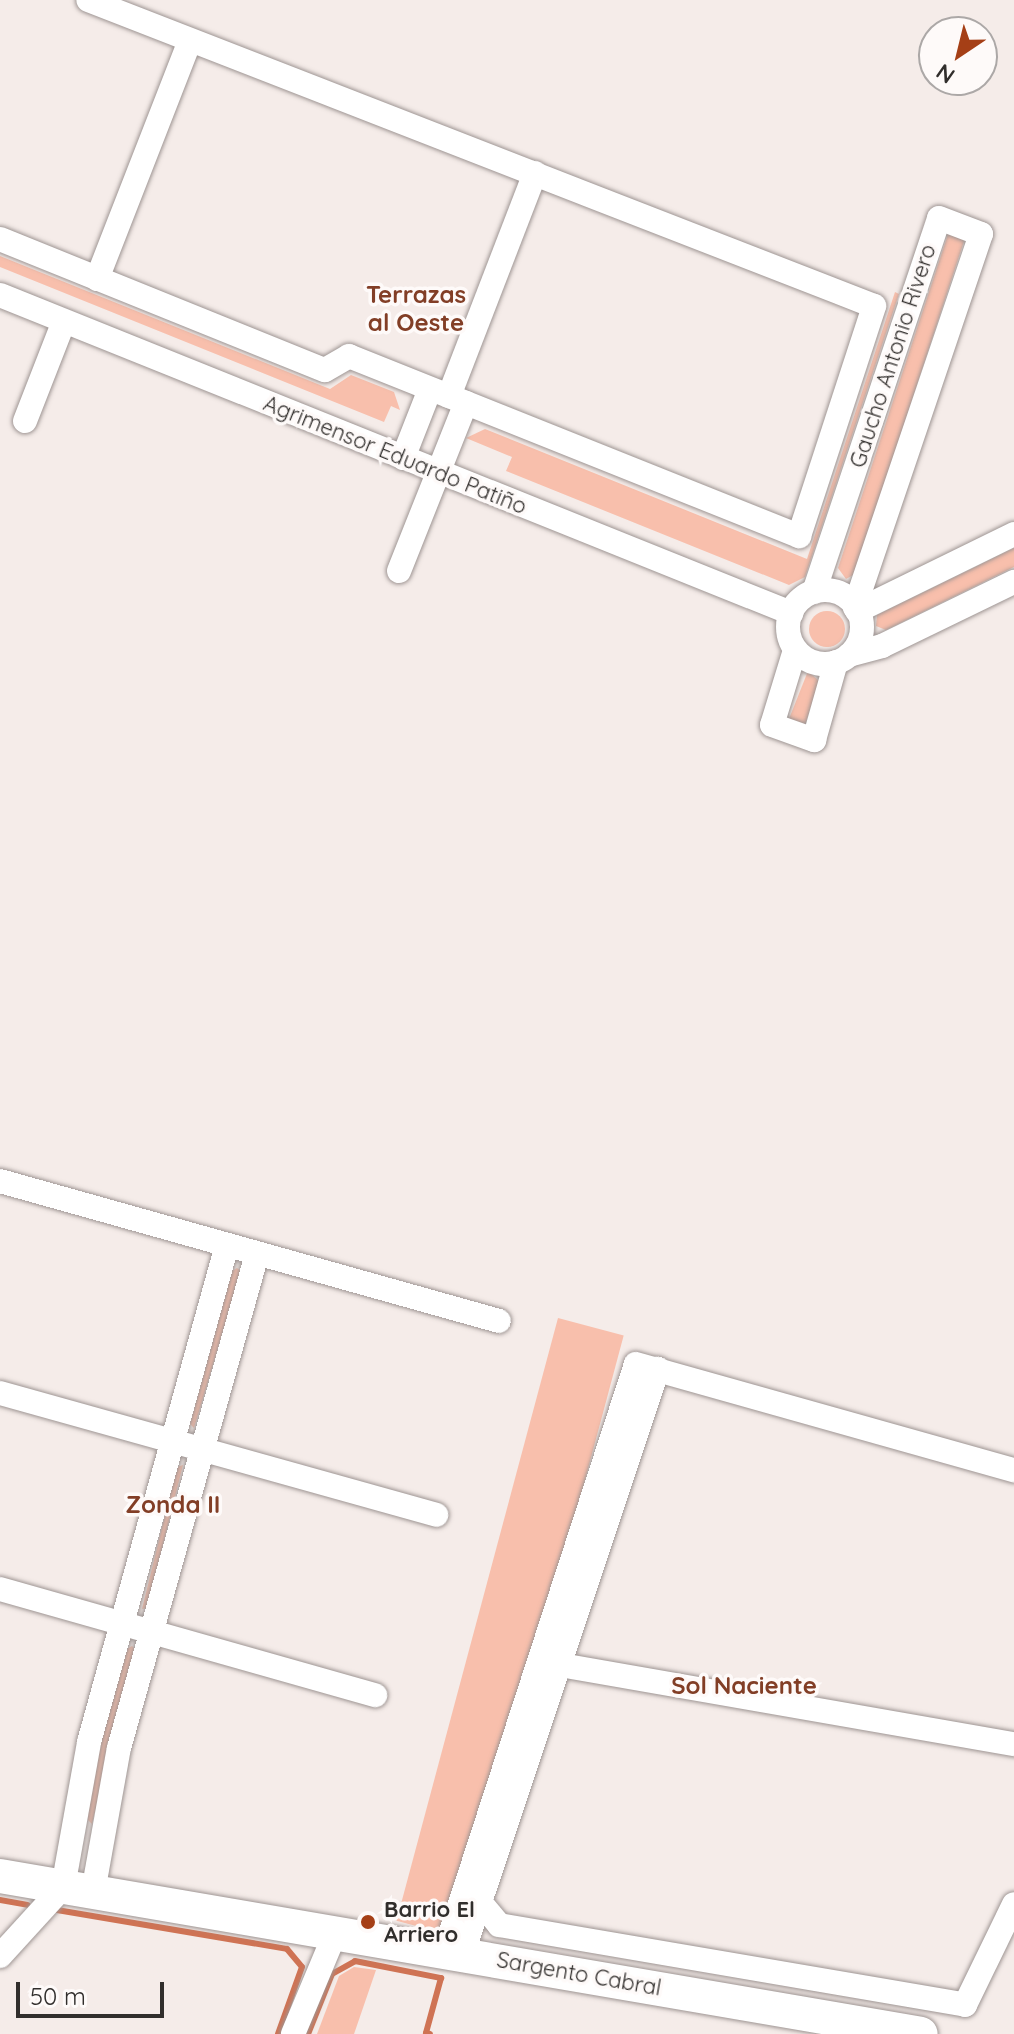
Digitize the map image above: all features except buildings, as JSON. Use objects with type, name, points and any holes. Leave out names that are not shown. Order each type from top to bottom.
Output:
[{"type":"main road","name":"Sargento Cabral","points":[[0,1876],[336,1931],[921,2034]]},
{"type":"street","points":[[0,239],[325,370],[349,356],[799,536],[874,306],[88,0]]},
{"type":"street","points":[[97,279],[190,41]]},
{"type":"street","points":[[399,571],[439,473],[448,396],[535,173]]},
{"type":"street","name":"Gaucho Antonio Rivero","points":[[814,592],[939,218],[981,234],[856,609]]},
{"type":"street","name":"Agrimensor Eduardo Patiño","points":[[0,295],[791,613]]},
{"type":"street","points":[[25,421],[64,321]]},
{"type":"street","points":[[403,458],[448,396]]},
{"type":"street","points":[[856,609],[1014,534]]},
{"type":"street","points":[[795,650],[772,725],[814,740],[843,659],[861,634],[856,609],[837,593],[814,592],[791,613],[788,628],[795,650],[807,660],[843,659],[882,646],[1014,582]]},
{"type":"street","points":[[0,1181],[499,1321]]},
{"type":"street","points":[[78,1889],[89,1742],[227,1245]]},
{"type":"street","points":[[0,1956],[78,1889],[257,1254]]},
{"type":"street","points":[[454,1952],[594,1527],[658,1369],[1014,1470]]},
{"type":"street","points":[[0,1393],[436,1515]]},
{"type":"street","points":[[0,1589],[375,1695]]},
{"type":"street","points":[[549,1663],[1014,1744]]},
{"type":"street","points":[[454,1952],[480,1902],[488,1849]]},
{"type":"street","points":[[480,1902],[499,1925],[965,2005],[1014,1904]]},
{"type":"street","points":[[293,2034],[336,1931]]},
{"type":"shaded area","points":[[953,219],[969,226],[855,574],[846,579],[838,568]]},
{"type":"shaded area","points":[[0,256],[330,389],[351,375],[394,392],[400,410],[391,406],[384,422],[0,267]]},
{"type":"shaded area","points":[[895,292],[899,294],[805,577],[789,585],[506,471],[512,457],[466,438],[485,429],[807,559]]},
{"type":"shaded area","points":[[1014,548],[1014,567],[886,630],[876,626],[877,615]]},
{"type":"shaded area","points":[[827,611],[840,616],[845,629],[840,642],[827,647],[814,642],[809,629],[814,616]]},
{"type":"shaded area","points":[[808,671],[819,681],[800,741],[783,734]]},
{"type":"shaded area","points":[[237,1268],[241,1271],[194,1428],[190,1424],[232,1271]]},
{"type":"shaded area","points":[[558,1318],[624,1336],[462,1938],[396,1921]]},
{"type":"shaded area","points":[[183,1465],[147,1608],[142,1609],[177,1467]]},
{"type":"shaded area","points":[[132,1646],[135,1649],[92,1824],[87,1819],[100,1744],[127,1649]]},
{"type":"shaded area","points":[[354,1967],[376,1970],[354,2034],[317,2034],[339,1976]]},
{"type":"waterway","points":[[0,1900],[28,1905]]},
{"type":"waterway","points":[[57,1910],[287,1949],[302,1967],[278,2034]]},
{"type":"waterway","points":[[308,2034],[332,1974],[355,1961],[441,1978],[426,2033],[430,2034]]},
{"type":"place","name":"Barrio El Arriero","points":[[368,1922]]},
{"type":"district","name":"Terrazas al Oeste","points":[[416,309]]},
{"type":"district","name":"Zonda II","points":[[173,1505]]},
{"type":"district","name":"Sol Naciente","points":[[744,1686]]}]
